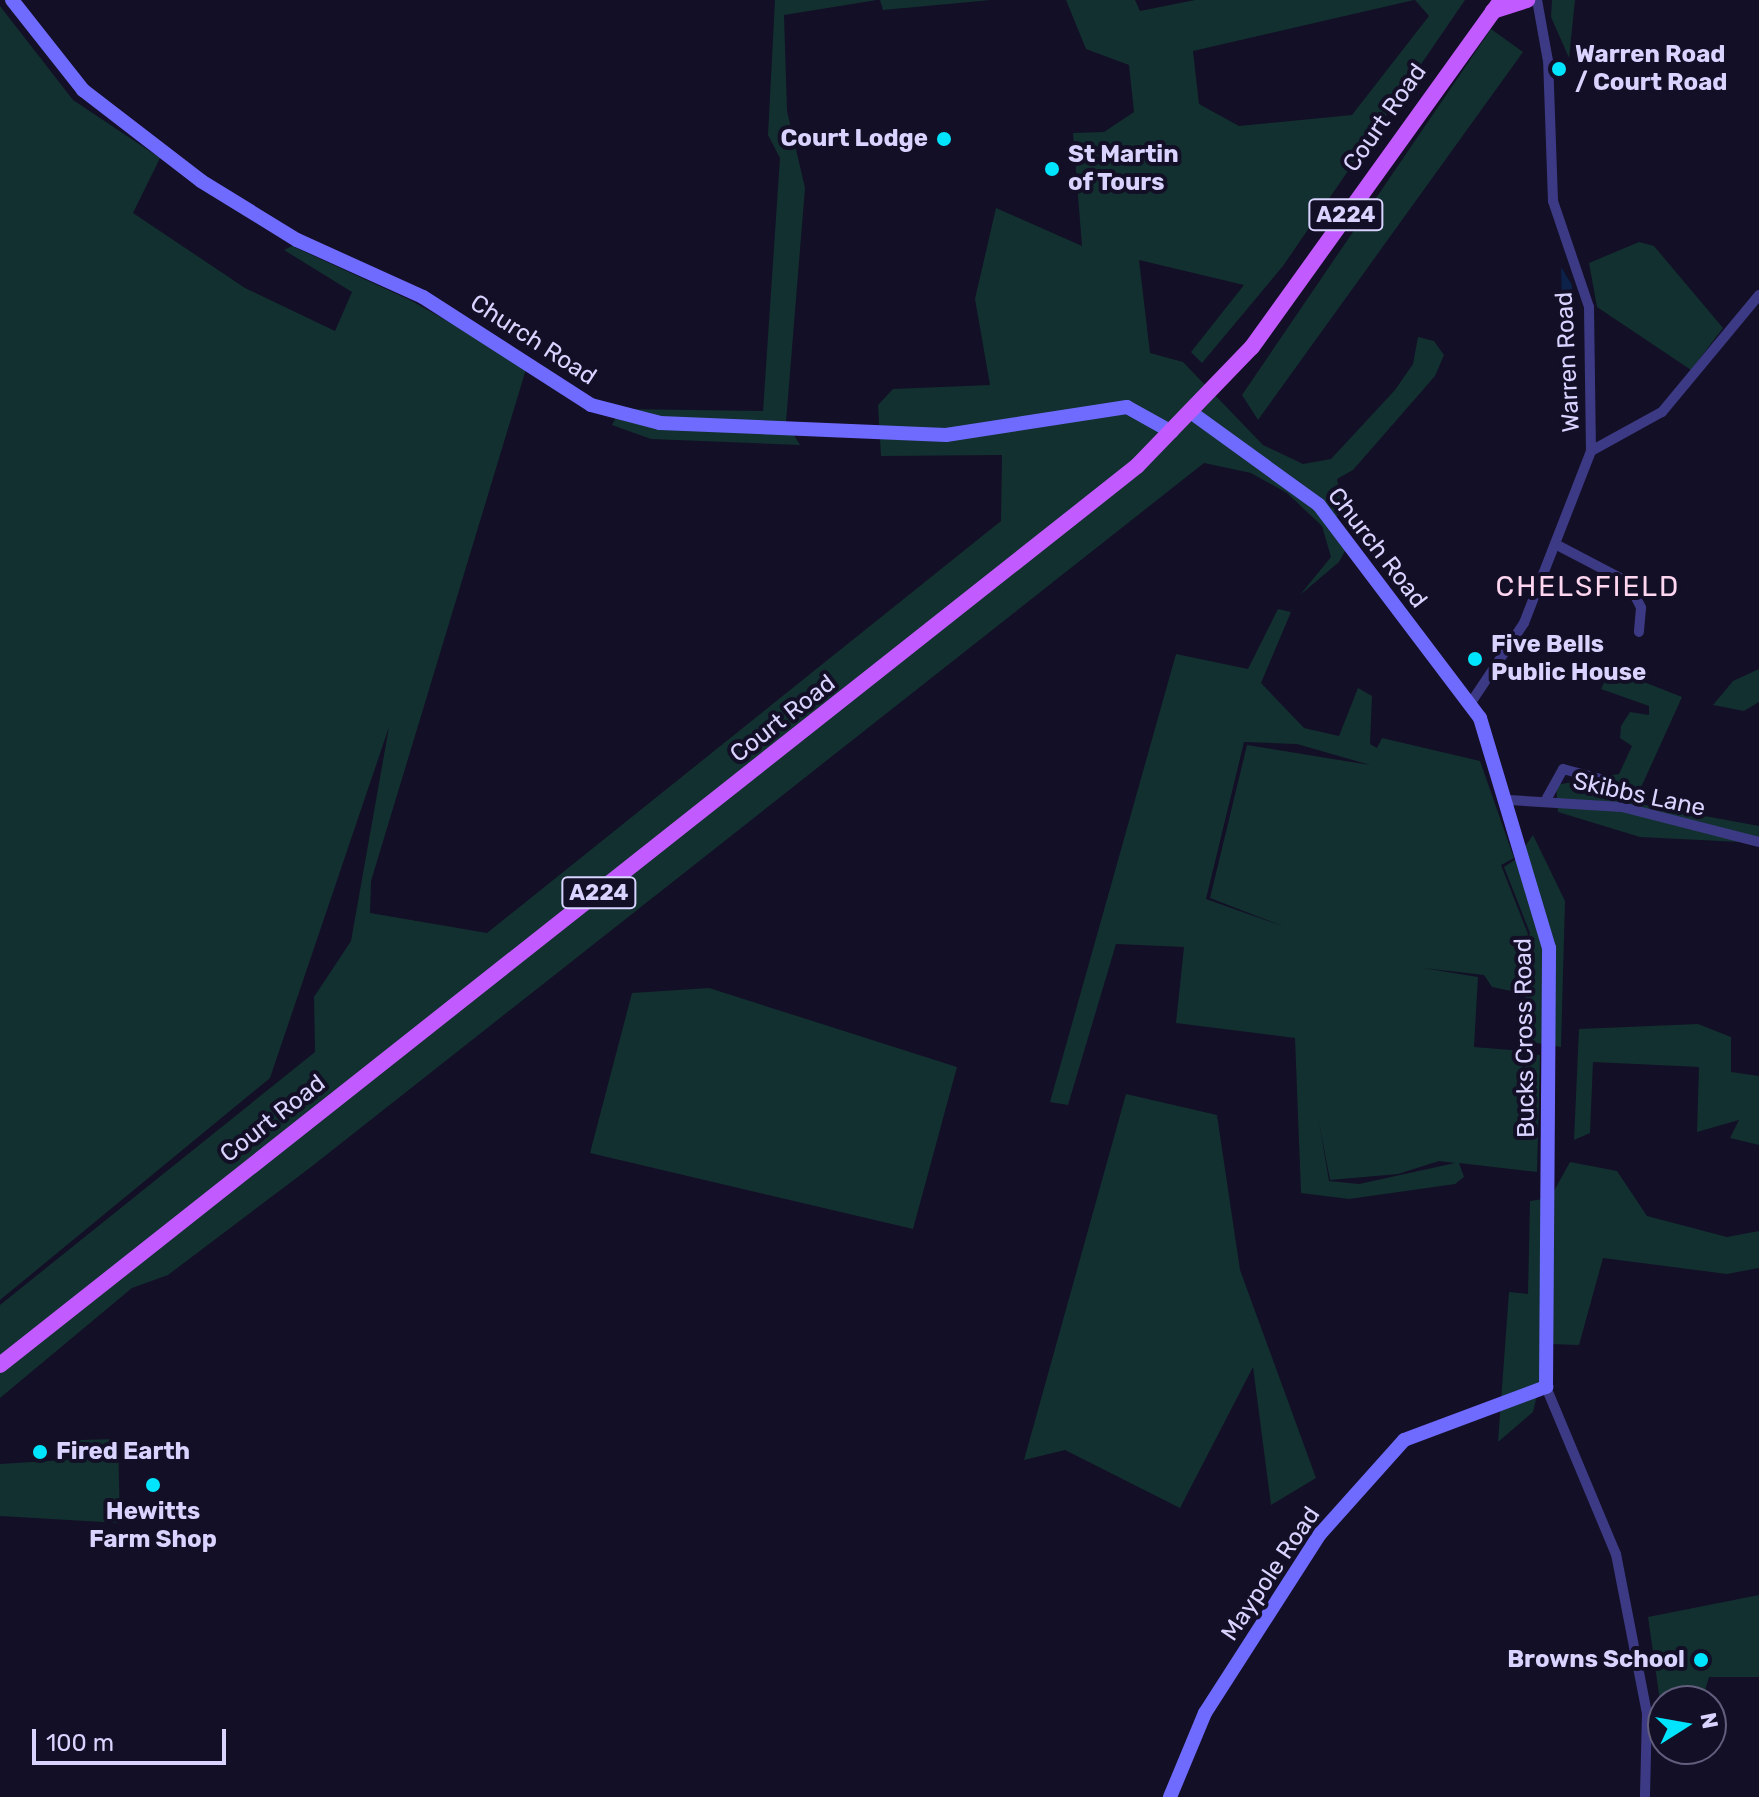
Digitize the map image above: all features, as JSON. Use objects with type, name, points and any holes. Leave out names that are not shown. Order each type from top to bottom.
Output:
[{"type":"main road","name":"Court Road","points":[[0,1365],[1016,566],[1172,432],[1270,324],[1497,5],[1527,0]]},
{"type":"street","name":"Church Road","points":[[12,0],[83,90],[201,181],[297,240],[423,297],[591,405],[660,423],[946,435],[1127,407],[1172,432]]},
{"type":"street","name":"Warren Road","points":[[1472,701],[1512,645],[1559,546],[1591,451],[1589,307],[1553,201],[1548,61],[1537,0]]},
{"type":"street","points":[[1591,451],[1662,412],[1759,295]]},
{"type":"street","name":"Church Road","points":[[1192,413],[1319,505],[1472,701]]},
{"type":"street","points":[[1559,546],[1628,582],[1641,608],[1639,632]]},
{"type":"street","name":"Bucks Cross Road","points":[[1472,701],[1509,800],[1549,948],[1546,1387]]},
{"type":"street","points":[[1547,798],[1563,769],[1600,779]]},
{"type":"street","name":"Skibbs Lane","points":[[1509,800],[1547,798],[1622,807],[1759,842]]},
{"type":"street","points":[[1546,1387],[1616,1554],[1647,1713],[1645,1797]]},
{"type":"street","name":"Maypole Road","points":[[1170,1797],[1205,1713],[1320,1534],[1404,1440],[1546,1387]]},
{"type":"green space","points":[[775,0],[877,0],[784,15],[787,111],[805,188],[786,422],[800,445],[651,439],[612,425],[620,409],[763,411],[780,158],[768,135]]},
{"type":"green space","points":[[880,0],[991,0],[883,10]]},
{"type":"green space","points":[[1066,0],[1135,0],[1140,11],[1195,0],[1414,0],[1193,51],[1199,104],[1239,126],[1352,115],[1429,16],[1415,0],[1465,0],[1283,266],[1202,363],[1191,352],[1244,285],[1139,260],[1150,353],[1183,362],[1263,445],[1303,464],[1331,459],[1395,390],[1413,364],[1418,337],[1434,341],[1444,355],[1435,376],[1353,470],[1337,479],[1342,505],[1335,521],[1347,547],[1339,562],[1300,595],[1331,557],[1322,526],[1287,493],[1251,473],[1204,463],[311,1167],[168,1275],[132,1288],[0,1398],[0,1305],[315,1052],[314,997],[351,941],[389,727],[270,1078],[0,1300],[0,6],[73,100],[160,158],[133,213],[245,288],[335,331],[352,292],[284,250],[292,246],[410,300],[527,366],[371,881],[370,913],[487,933],[1001,521],[1002,455],[881,456],[878,405],[893,389],[990,385],[975,299],[996,208],[1082,246],[1073,133],[1104,132],[1134,112],[1129,65],[1086,49]]},
{"type":"green space","points":[[1552,0],[1575,0],[1569,58],[1551,17]]},
{"type":"green space","points":[[1491,29],[1523,52],[1258,420],[1242,395]]},
{"type":"green space","points":[[1639,242],[1654,246],[1723,328],[1691,370],[1597,307],[1589,263]]},
{"type":"green space","points":[[1278,609],[1291,612],[1261,683],[1304,728],[1339,736],[1358,688],[1372,696],[1370,744],[1377,748],[1382,738],[1480,761],[1514,858],[1501,865],[1528,934],[1521,959],[1530,933],[1504,867],[1516,859],[1533,835],[1565,901],[1561,1047],[1531,1042],[1525,994],[1492,987],[1484,975],[1423,968],[1478,977],[1474,1047],[1523,1051],[1521,1136],[1526,1054],[1540,1055],[1537,1172],[1459,1163],[1464,1177],[1455,1184],[1349,1199],[1301,1193],[1295,1038],[1176,1023],[1184,947],[1116,944],[1068,1105],[1050,1102],[1176,654],[1248,669]],"holes":[[[1244,742],[1297,744],[1370,765],[1247,745],[1210,898],[1285,927],[1206,899]],[[1319,1122],[1330,1180],[1398,1174],[1439,1161],[1455,1163],[1359,1184],[1329,1181]]]},
{"type":"green space","points":[[1611,669],[1682,697],[1634,803],[1759,826],[1759,843],[1640,837],[1558,812],[1556,785],[1619,774],[1632,746],[1620,738],[1621,726],[1630,712],[1649,715],[1649,706],[1601,689]]},
{"type":"green space","points":[[1759,669],[1759,702],[1744,711],[1713,705],[1733,681]]},
{"type":"green space","points":[[709,988],[957,1067],[913,1229],[590,1153],[632,993]]},
{"type":"green space","points":[[1698,1024],[1731,1037],[1731,1072],[1759,1076],[1759,1145],[1730,1138],[1739,1120],[1697,1132],[1699,1067],[1593,1062],[1590,1133],[1574,1140],[1579,1029]]},
{"type":"green space","points":[[1126,1094],[1217,1115],[1240,1270],[1316,1478],[1271,1505],[1253,1367],[1180,1508],[1065,1450],[1024,1460]]},
{"type":"green space","points":[[1570,1162],[1617,1171],[1647,1216],[1727,1237],[1759,1231],[1759,1268],[1727,1274],[1603,1258],[1579,1345],[1549,1344],[1533,1412],[1498,1442],[1509,1292],[1528,1294],[1530,1201],[1550,1198]]},
{"type":"green space","points":[[118,1439],[120,1523],[0,1516],[0,1464],[80,1459],[79,1440]]},
{"type":"green space","points":[[1759,1595],[1759,1677],[1709,1677],[1707,1685],[1658,1685],[1648,1617]]},
{"type":"water","points":[[1561,267],[1572,285],[1573,316],[1562,307]]},
{"type":"place","name":"Warren Road / Court Road","points":[[1559,69]]},
{"type":"place","name":"Court Lodge","points":[[944,139]]},
{"type":"place","name":"St Martin of Tours","points":[[1052,169]]},
{"type":"place","name":"Five Bells Public House","points":[[1475,659]]},
{"type":"place","name":"Fired Earth","points":[[40,1452]]},
{"type":"place","name":"Hewitts Farm Shop","points":[[153,1485]]},
{"type":"place","name":"Browns School","points":[[1701,1660]]},
{"type":"district","name":"CHELSFIELD","points":[[1588,587]]}]
